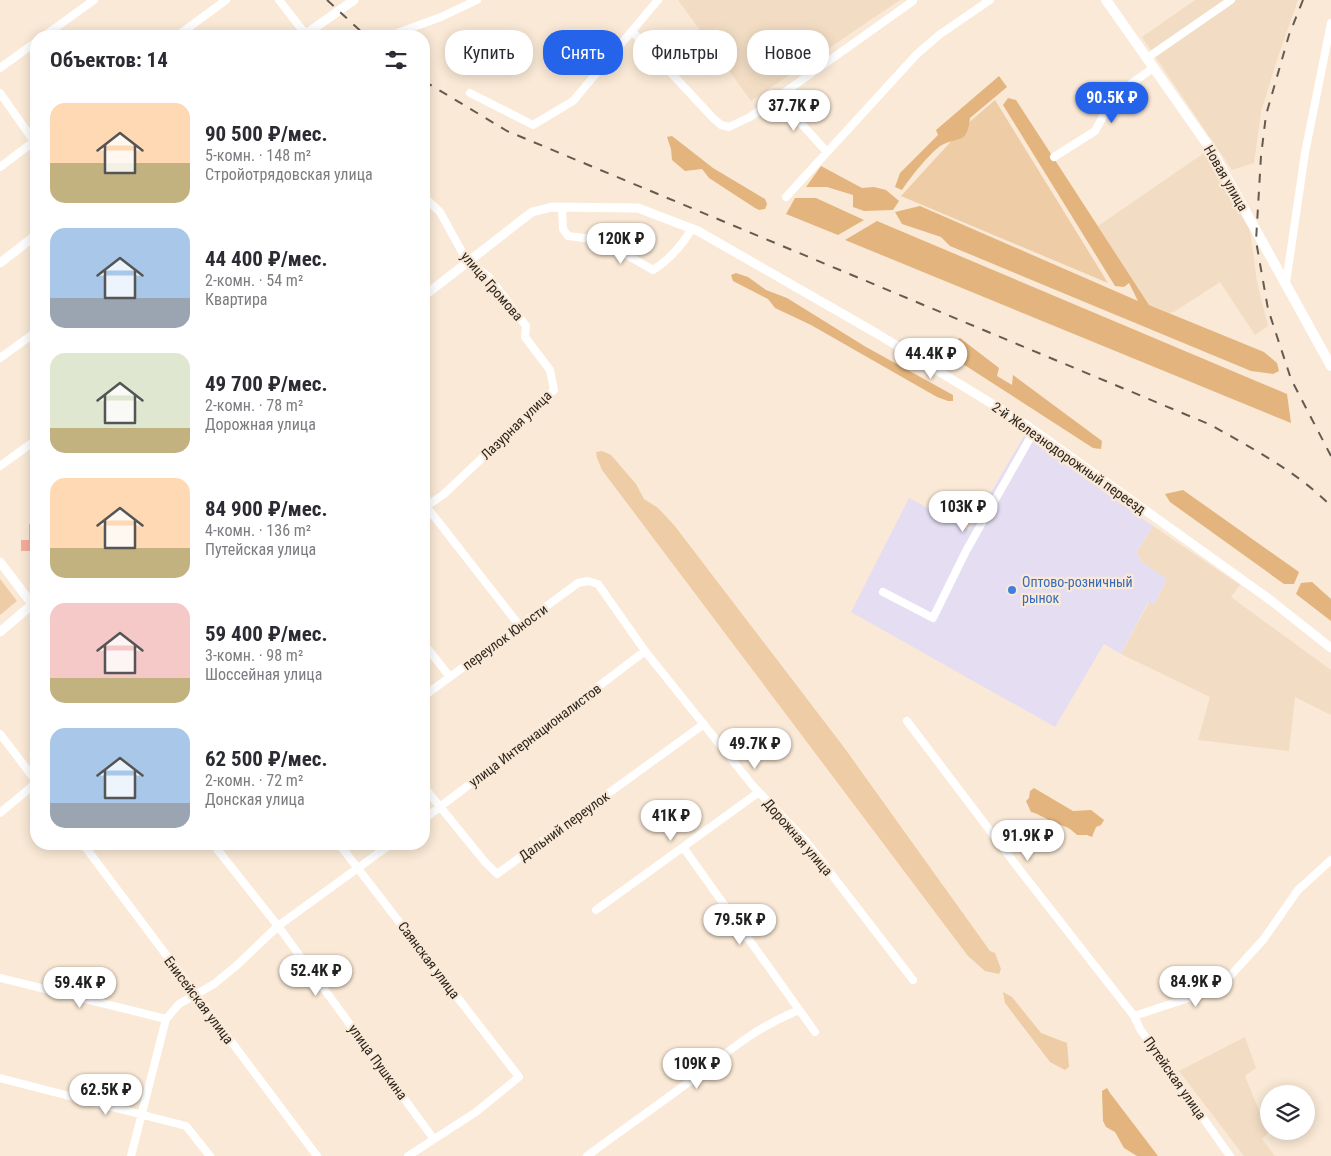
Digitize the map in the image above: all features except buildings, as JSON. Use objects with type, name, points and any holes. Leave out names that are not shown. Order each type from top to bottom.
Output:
[{"type":"main road","name":"Новая улица","points":[[1106,0],[1212,151],[1331,366]]},
{"type":"street","points":[[52,30],[94,0]]},
{"type":"street","points":[[185,30],[226,0]]},
{"type":"street","points":[[279,0],[301,30]]},
{"type":"street","points":[[406,30],[441,17],[477,0]]},
{"type":"street","points":[[470,93],[533,125],[573,101],[658,0]]},
{"type":"street","points":[[786,197],[917,54],[939,35],[990,0]]},
{"type":"street","points":[[1147,58],[1231,0]]},
{"type":"street","points":[[313,30],[349,1]]},
{"type":"street","points":[[632,31],[680,84],[721,125],[729,127],[750,117],[913,2]]},
{"type":"street","points":[[1286,283],[1305,153],[1331,23]]},
{"type":"street","points":[[0,68],[30,46]]},
{"type":"street","points":[[1054,157],[1095,131],[1114,96],[1154,68]]},
{"type":"street","points":[[0,92],[30,134]]},
{"type":"street","points":[[777,97],[827,152]]},
{"type":"street","points":[[0,167],[30,146]]},
{"type":"street","name":"улица Громова","points":[[430,203],[440,212],[467,261],[488,277],[526,326]]},
{"type":"street","name":"2-й Железнодорожный переезд","points":[[430,291],[532,212],[552,207],[638,208],[692,228],[876,333],[1034,431],[1269,599],[1331,648]]},
{"type":"street","points":[[562,207],[562,229],[568,236],[601,240],[654,270],[662,265],[687,237],[692,228]]},
{"type":"street","points":[[0,263],[30,240]]},
{"type":"street","name":"Лазурная улица","points":[[430,504],[444,494],[554,390],[550,370],[525,337],[526,326]]},
{"type":"street","points":[[0,358],[30,336]]},
{"type":"street","points":[[883,592],[933,618],[966,551],[1034,431]]},
{"type":"street","points":[[0,466],[30,444]]},
{"type":"street","points":[[430,513],[519,625]]},
{"type":"street","points":[[0,562],[30,599]]},
{"type":"street","name":"переулок Юности","points":[[430,692],[578,583],[588,581]]},
{"type":"street","name":"Дорожная улица","points":[[588,581],[598,584],[645,651],[759,792],[805,840],[913,980]]},
{"type":"street","points":[[0,632],[30,609]]},
{"type":"street","name":"улица Интернационалистов","points":[[430,814],[645,651]]},
{"type":"street","points":[[430,652],[450,677]]},
{"type":"street","name":"Путейская улица","points":[[907,721],[1018,869],[1134,1016],[1140,1029],[1230,1156]]},
{"type":"street","name":"Дальний переулок","points":[[440,807],[497,874],[704,724]]},
{"type":"street","points":[[0,734],[30,774]]},
{"type":"street","points":[[0,813],[30,787]]},
{"type":"street","points":[[596,910],[759,792]]},
{"type":"street","points":[[430,794],[440,807]]},
{"type":"street","points":[[683,847],[815,1032]]},
{"type":"street","name":"Енисейская улица","points":[[87,850],[195,996],[317,1156]]},
{"type":"street","name":"улица Пушкина","points":[[218,850],[278,926],[433,1138]]},
{"type":"street","name":"Саянская улица","points":[[345,850],[519,1077],[476,1112],[433,1138]]},
{"type":"street","points":[[131,1156],[166,1019],[179,1004],[195,996],[236,966],[278,926],[383,850]]},
{"type":"street","points":[[1134,1016],[1204,993],[1231,976],[1263,940],[1298,890],[1331,860]]},
{"type":"street","points":[[0,978],[166,1019]]},
{"type":"street","points":[[587,1156],[692,1080],[750,1034],[773,1021],[799,1010]]},
{"type":"street","points":[[0,1078],[142,1113],[186,1126],[210,1156]]},
{"type":"street","points":[[408,1156],[433,1138]]},
{"type":"shaded area","points":[[678,0],[900,0],[829,48],[829,30],[747,30],[747,75],[789,75],[751,101],[732,75],[737,75],[737,30],[700,30]]},
{"type":"shaded area","points":[[1195,0],[1298,0],[1261,112],[1254,163],[1232,170],[1142,37]]},
{"type":"shaded area","points":[[999,76],[1007,87],[970,118],[969,127],[964,136],[937,148],[902,190],[895,187],[900,173],[938,135],[936,130]]},
{"type":"shaded area","points":[[1008,98],[1016,100],[1149,305],[1264,352],[1277,363],[1279,371],[1273,374],[1251,371],[950,246],[941,237],[902,224],[895,212],[920,206],[1138,301],[1129,283],[1124,287],[1115,286],[1003,105]]},
{"type":"shaded area","points":[[995,100],[1108,283],[901,196],[966,125]]},
{"type":"shaded area","points":[[672,136],[713,168],[765,199],[767,204],[765,209],[759,210],[755,208],[709,178],[702,169],[685,171],[672,160],[667,137]]},
{"type":"shaded area","points":[[1204,153],[1250,230],[1257,282],[1268,326],[1255,335],[1220,282],[1174,312],[1169,313],[1149,305],[1098,226]]},
{"type":"shaded area","points":[[821,166],[862,188],[874,187],[886,190],[899,201],[893,210],[864,211],[853,207],[853,195],[827,187],[806,187]]},
{"type":"shaded area","points":[[795,198],[816,198],[864,220],[838,235],[786,214]]},
{"type":"shaded area","points":[[877,221],[1287,394],[1291,423],[845,240]]},
{"type":"shaded area","points":[[736,273],[748,277],[766,290],[787,298],[866,347],[953,395],[953,401],[937,397],[811,325],[775,308],[768,299],[733,281],[731,275]]},
{"type":"shaded area","points":[[960,338],[999,368],[997,376],[1012,385],[1013,375],[1102,441],[1101,449],[1093,448],[949,355],[948,345]]},
{"type":"shaded area","name":"Оптово-розничный рынок","points":[[1024,436],[1153,526],[1136,554],[1141,557],[1139,560],[1167,579],[1154,605],[1148,602],[1121,654],[1104,644],[1055,727],[851,612],[909,498],[969,530]]},
{"type":"shaded area","points":[[602,451],[611,455],[636,484],[644,499],[658,508],[674,525],[843,746],[990,951],[995,953],[1001,969],[999,974],[985,971],[968,956],[602,470],[596,452]]},
{"type":"shaded area","points":[[1183,490],[1299,572],[1294,584],[1284,584],[1170,502],[1165,494]]},
{"type":"shaded area","points":[[1153,526],[1240,585],[1231,597],[1331,670],[1331,715],[1295,697],[1289,751],[1198,740],[1210,697],[1121,654],[1149,602],[1154,605],[1167,579],[1139,560],[1141,557],[1136,554]]},
{"type":"shaded area","points":[[0,579],[17,601],[0,615]]},
{"type":"shaded area","points":[[1312,582],[1331,599],[1331,621],[1296,594],[1301,583]]},
{"type":"shaded area","points":[[1034,788],[1073,811],[1091,810],[1104,820],[1101,825],[1096,827],[1092,837],[1077,835],[1067,827],[1031,812],[1026,801],[1029,798],[1030,791]]},
{"type":"shaded area","points":[[1003,992],[1012,997],[1041,1033],[1067,1043],[1069,1067],[1065,1070],[1050,1062],[1005,1003]]},
{"type":"shaded area","points":[[1245,1037],[1256,1068],[1245,1076],[1260,1113],[1260,1140],[1263,1140],[1275,1156],[1244,1156],[1179,1071]]},
{"type":"shaded area","points":[[1107,1088],[1158,1156],[1137,1156],[1124,1148],[1115,1132],[1106,1127],[1103,1121],[1102,1091]]},
{"type":"railway","points":[[327,0],[360,30]]},
{"type":"railway","points":[[1303,0],[1289,35],[1266,115],[1261,156],[1256,241],[1268,309],[1291,379],[1331,456]]},
{"type":"railway","points":[[430,85],[507,131],[1211,425],[1289,471],[1318,493],[1331,506]]},
{"type":"place","name":"Оптово-розничный рынок","points":[[1012,590]]}]
